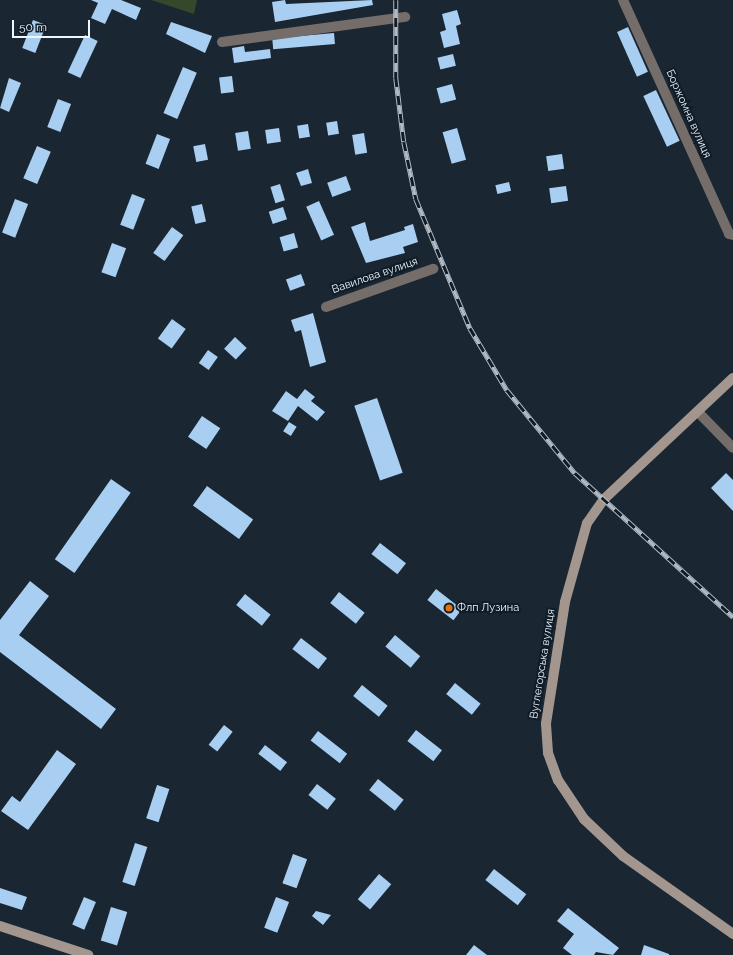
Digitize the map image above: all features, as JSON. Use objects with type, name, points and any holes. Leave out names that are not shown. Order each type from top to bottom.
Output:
[{"type":"main road","name":"Вуглегорська вулиця","points":[[733,378],[604,499],[587,523],[565,602],[546,724],[548,753],[558,780],[584,819],[623,856],[733,934]]},
{"type":"main road","points":[[0,926],[88,955]]},
{"type":"street","name":"Боржомна вулиця","points":[[623,0],[729,234],[733,235]]},
{"type":"street","points":[[222,42],[405,17]]},
{"type":"street","name":"Вавилова вулиця","points":[[326,306],[433,269]]},
{"type":"street","points":[[698,412],[733,448]]},
{"type":"green space","points":[[151,0],[197,0],[194,14]]},
{"type":"building","points":[[91,0],[121,0],[141,8],[136,20],[112,9],[105,24],[91,18],[98,3]]},
{"type":"building","points":[[285,0],[286,4],[372,0],[373,5],[275,22],[272,2]]},
{"type":"building","points":[[457,10],[461,24],[456,26],[460,44],[444,48],[440,32],[446,30],[442,14]]},
{"type":"building","points":[[33,20],[46,25],[35,53],[22,48]]},
{"type":"building","points":[[171,22],[212,36],[205,53],[166,34]]},
{"type":"building","points":[[628,27],[648,72],[637,77],[617,32]]},
{"type":"building","points":[[334,33],[335,44],[273,49],[272,38]]},
{"type":"building","points":[[85,35],[98,41],[80,78],[68,72]]},
{"type":"building","points":[[244,46],[245,52],[270,49],[271,58],[234,63],[232,48]]},
{"type":"building","points":[[453,54],[456,66],[440,70],[437,58]]},
{"type":"building","points":[[183,67],[197,73],[177,119],[163,113]]},
{"type":"building","points":[[232,76],[234,92],[221,93],[219,78]]},
{"type":"building","points":[[9,78],[21,83],[9,112],[0,108]]},
{"type":"building","points":[[452,84],[456,99],[441,104],[437,88]]},
{"type":"building","points":[[656,90],[680,141],[667,147],[643,96]]},
{"type":"building","points":[[58,99],[71,104],[60,132],[47,127]]},
{"type":"building","points":[[337,121],[339,134],[328,136],[326,123]]},
{"type":"building","points":[[308,124],[310,137],[299,139],[297,126]]},
{"type":"building","points":[[279,128],[281,142],[267,144],[265,130]]},
{"type":"building","points":[[457,128],[466,160],[452,164],[443,132]]},
{"type":"building","points":[[248,131],[251,149],[238,151],[235,133]]},
{"type":"building","points":[[364,133],[367,153],[355,155],[352,135]]},
{"type":"building","points":[[157,134],[170,139],[159,169],[146,164]]},
{"type":"building","points":[[205,144],[208,160],[196,162],[193,146]]},
{"type":"building","points":[[37,146],[51,152],[37,184],[23,178]]},
{"type":"building","points":[[562,154],[564,169],[548,171],[546,156]]},
{"type":"building","points":[[308,169],[312,183],[301,186],[296,173]]},
{"type":"building","points":[[346,176],[351,190],[332,197],[327,183]]},
{"type":"building","points":[[509,182],[511,191],[497,194],[495,185]]},
{"type":"building","points":[[280,184],[285,200],[275,203],[270,187]]},
{"type":"building","points":[[566,186],[568,201],[551,203],[549,188]]},
{"type":"building","points":[[132,194],[145,199],[133,230],[120,225]]},
{"type":"building","points":[[15,199],[28,204],[15,238],[2,233]]},
{"type":"building","points":[[319,201],[334,235],[321,240],[306,207]]},
{"type":"building","points":[[202,204],[206,222],[195,224],[191,206]]},
{"type":"building","points":[[283,207],[287,219],[273,224],[269,212]]},
{"type":"building","points":[[365,222],[370,241],[405,230],[404,227],[413,224],[418,242],[403,247],[405,253],[366,263],[351,227]]},
{"type":"building","points":[[172,227],[183,235],[165,261],[153,253]]},
{"type":"building","points":[[294,233],[298,247],[284,252],[280,237]]},
{"type":"building","points":[[112,243],[126,248],[115,277],[101,272]]},
{"type":"building","points":[[301,274],[305,285],[290,291],[286,279]]},
{"type":"building","points":[[313,313],[326,362],[310,367],[301,330],[295,332],[291,320]]},
{"type":"building","points":[[172,319],[186,329],[172,348],[158,338]]},
{"type":"building","points":[[235,337],[247,348],[236,360],[224,349]]},
{"type":"building","points":[[208,350],[218,357],[209,370],[199,363]]},
{"type":"building","points":[[305,389],[315,397],[311,401],[325,412],[317,421],[298,406],[288,421],[272,411],[286,391],[297,399]]},
{"type":"building","points":[[377,398],[403,473],[380,481],[354,406]]},
{"type":"building","points":[[202,416],[220,428],[206,449],[188,437]]},
{"type":"building","points":[[289,422],[297,427],[291,436],[283,431]]},
{"type":"building","points":[[726,473],[733,480],[733,511],[711,488]]},
{"type":"building","points":[[111,479],[131,493],[74,573],[55,559]]},
{"type":"building","points":[[207,486],[253,520],[239,539],[193,505]]},
{"type":"building","points":[[380,543],[406,563],[397,574],[371,554]]},
{"type":"building","points":[[30,581],[49,596],[19,635],[116,709],[101,729],[0,652],[0,620]]},
{"type":"building","points":[[436,589],[462,609],[453,620],[427,600]]},
{"type":"building","points":[[339,592],[365,613],[356,624],[330,603]]},
{"type":"building","points":[[245,594],[271,615],[262,626],[236,605]]},
{"type":"building","points":[[395,635],[420,656],[411,668],[385,646]]},
{"type":"building","points":[[301,638],[327,658],[318,669],[292,649]]},
{"type":"building","points":[[455,683],[481,704],[472,715],[446,694]]},
{"type":"building","points":[[362,685],[388,706],[379,717],[353,696]]},
{"type":"building","points":[[224,725],[233,732],[217,751],[209,745]]},
{"type":"building","points":[[416,730],[442,750],[433,761],[407,741]]},
{"type":"building","points":[[318,731],[347,754],[340,763],[311,740]]},
{"type":"building","points":[[265,745],[287,762],[280,771],[258,754]]},
{"type":"building","points":[[57,750],[76,764],[28,830],[1,811],[12,796],[20,802]]},
{"type":"building","points":[[378,779],[404,800],[395,811],[369,790]]},
{"type":"building","points":[[317,784],[336,799],[327,810],[308,795]]},
{"type":"building","points":[[157,785],[169,789],[159,822],[146,818]]},
{"type":"building","points":[[135,843],[147,847],[135,886],[122,882]]},
{"type":"building","points":[[293,854],[307,859],[296,888],[282,883]]},
{"type":"building","points":[[494,869],[526,894],[518,905],[485,880]]},
{"type":"building","points":[[379,874],[391,884],[370,910],[358,899]]},
{"type":"building","points":[[0,888],[27,897],[22,910],[0,903]]},
{"type":"building","points":[[84,897],[96,902],[84,930],[72,925]]},
{"type":"building","points":[[276,897],[289,902],[277,933],[264,928]]},
{"type":"building","points":[[111,907],[127,912],[117,945],[101,940]]},
{"type":"building","points":[[568,908],[619,948],[613,955],[596,952],[594,955],[572,955],[563,948],[574,934],[557,921]]},
{"type":"building","points":[[316,911],[331,915],[323,925],[312,916]]},
{"type":"building","points":[[474,945],[487,955],[466,955]]},
{"type":"building","points":[[644,945],[669,954],[669,955],[641,955]]},
{"type":"railway","points":[[396,0],[396,78],[404,142],[416,199],[470,328],[507,390],[575,473],[733,617]]},
{"type":"place","name":"Флп Лузина","points":[[449,608]]}]
